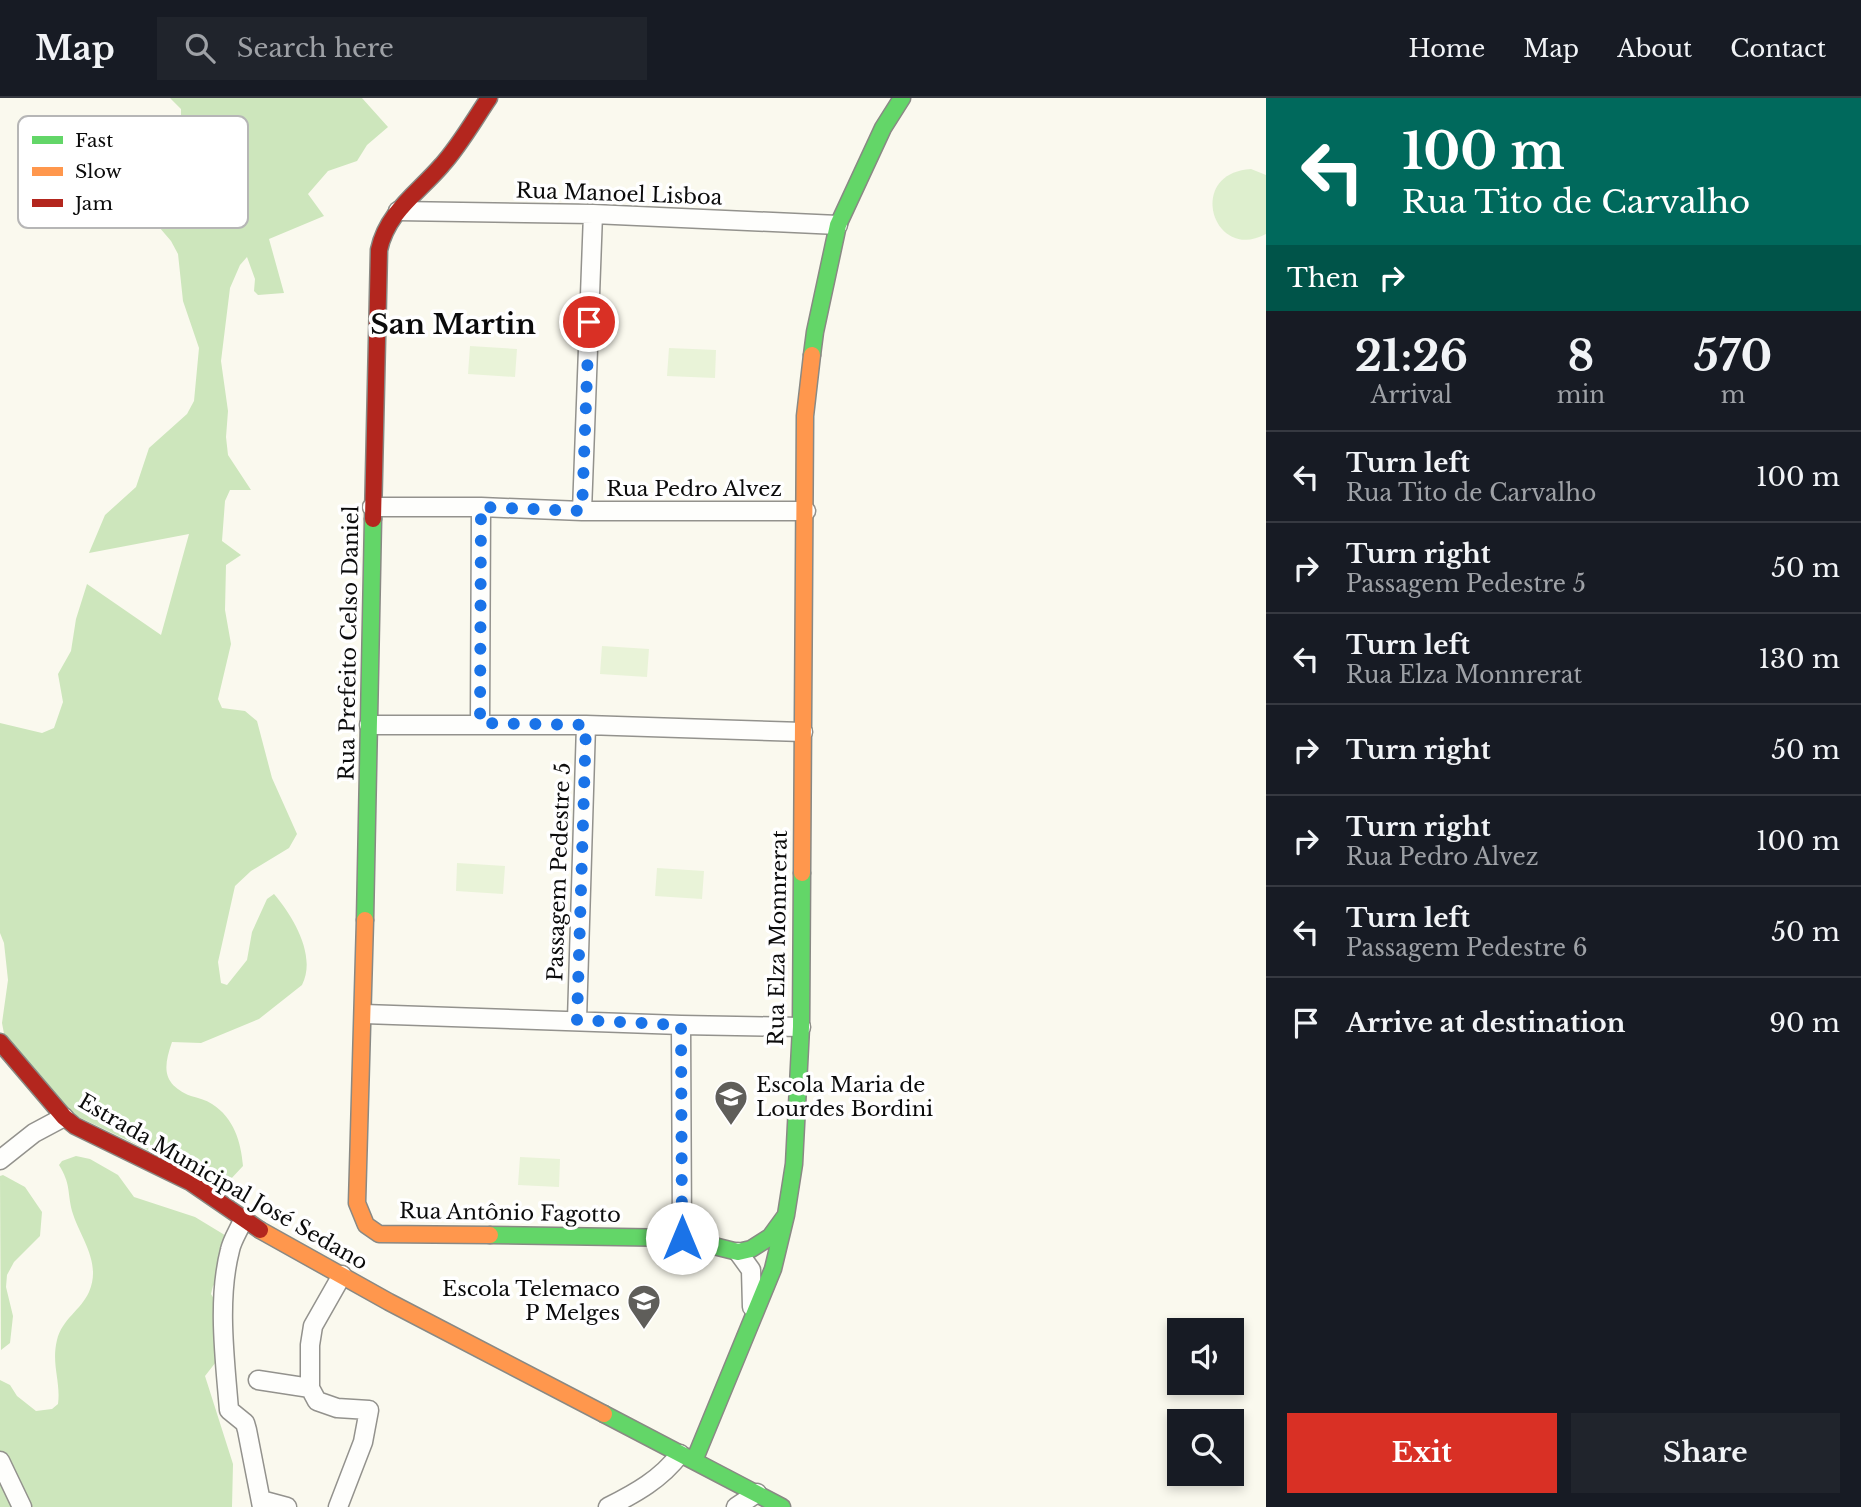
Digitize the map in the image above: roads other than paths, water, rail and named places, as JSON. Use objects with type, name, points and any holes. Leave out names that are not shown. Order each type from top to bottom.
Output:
[{"type":"street","name":"Rua Prefeito Celso Daniel","points":[[366,1225],[357,1203],[364,1014],[379,250],[383,231],[398,211],[444,163],[489,98]]},
{"type":"street","name":"Rua Elza Monnrerat","points":[[687,1458],[773,1269],[786,1215],[794,1164],[801,1027],[805,416],[815,332],[838,225],[883,128],[902,98]]},
{"type":"street","name":"Rua Manoel Lisboa","points":[[398,211],[593,214],[838,225]]},
{"type":"street","points":[[582,511],[593,214]]},
{"type":"street","name":"Rua Pedro Alvez","points":[[372,507],[806,511]]},
{"type":"street","points":[[480,723],[481,507]]},
{"type":"street","points":[[369,725],[480,723],[803,733]]},
{"type":"street","name":"Passagem Pedestre 5","points":[[577,1020],[586,725]]},
{"type":"street","points":[[364,1014],[801,1027]]},
{"type":"street","points":[[681,1025],[682,1238]]},
{"type":"street","name":"Estrada Municipal José Sedano","points":[[0,1042],[64,1117],[75,1126],[190,1182],[243,1220],[389,1302],[782,1507]]},
{"type":"street","points":[[0,1160],[34,1133],[64,1117]]},
{"type":"street","points":[[752,1316],[751,1270],[738,1252],[751,1249],[770,1237],[786,1215]]},
{"type":"street","points":[[243,1220],[230,1248],[226,1275],[223,1331],[229,1410],[244,1423],[247,1430],[261,1503],[287,1507]]},
{"type":"street","name":"Rua Antônio Fagotto","points":[[366,1225],[379,1234],[682,1238],[738,1252]]},
{"type":"street","points":[[338,1507],[363,1442],[369,1410],[337,1408],[317,1401],[310,1388],[310,1345],[313,1326],[342,1275]]},
{"type":"street","points":[[258,1380],[310,1388]]},
{"type":"street","points":[[608,1507],[645,1488],[670,1467],[687,1458]]},
{"type":"street","points":[[0,1461],[22,1507]]},
{"type":"street","points":[[736,1507],[757,1493]]},
{"type":"place","name":"Escola Maria de Lourdes Bordini","points":[[731,1127]]},
{"type":"place","name":"Escola Telemaco P Melges","points":[[644,1331]]},
{"type":"district","name":"San Martin","points":[[453,324]]}]
